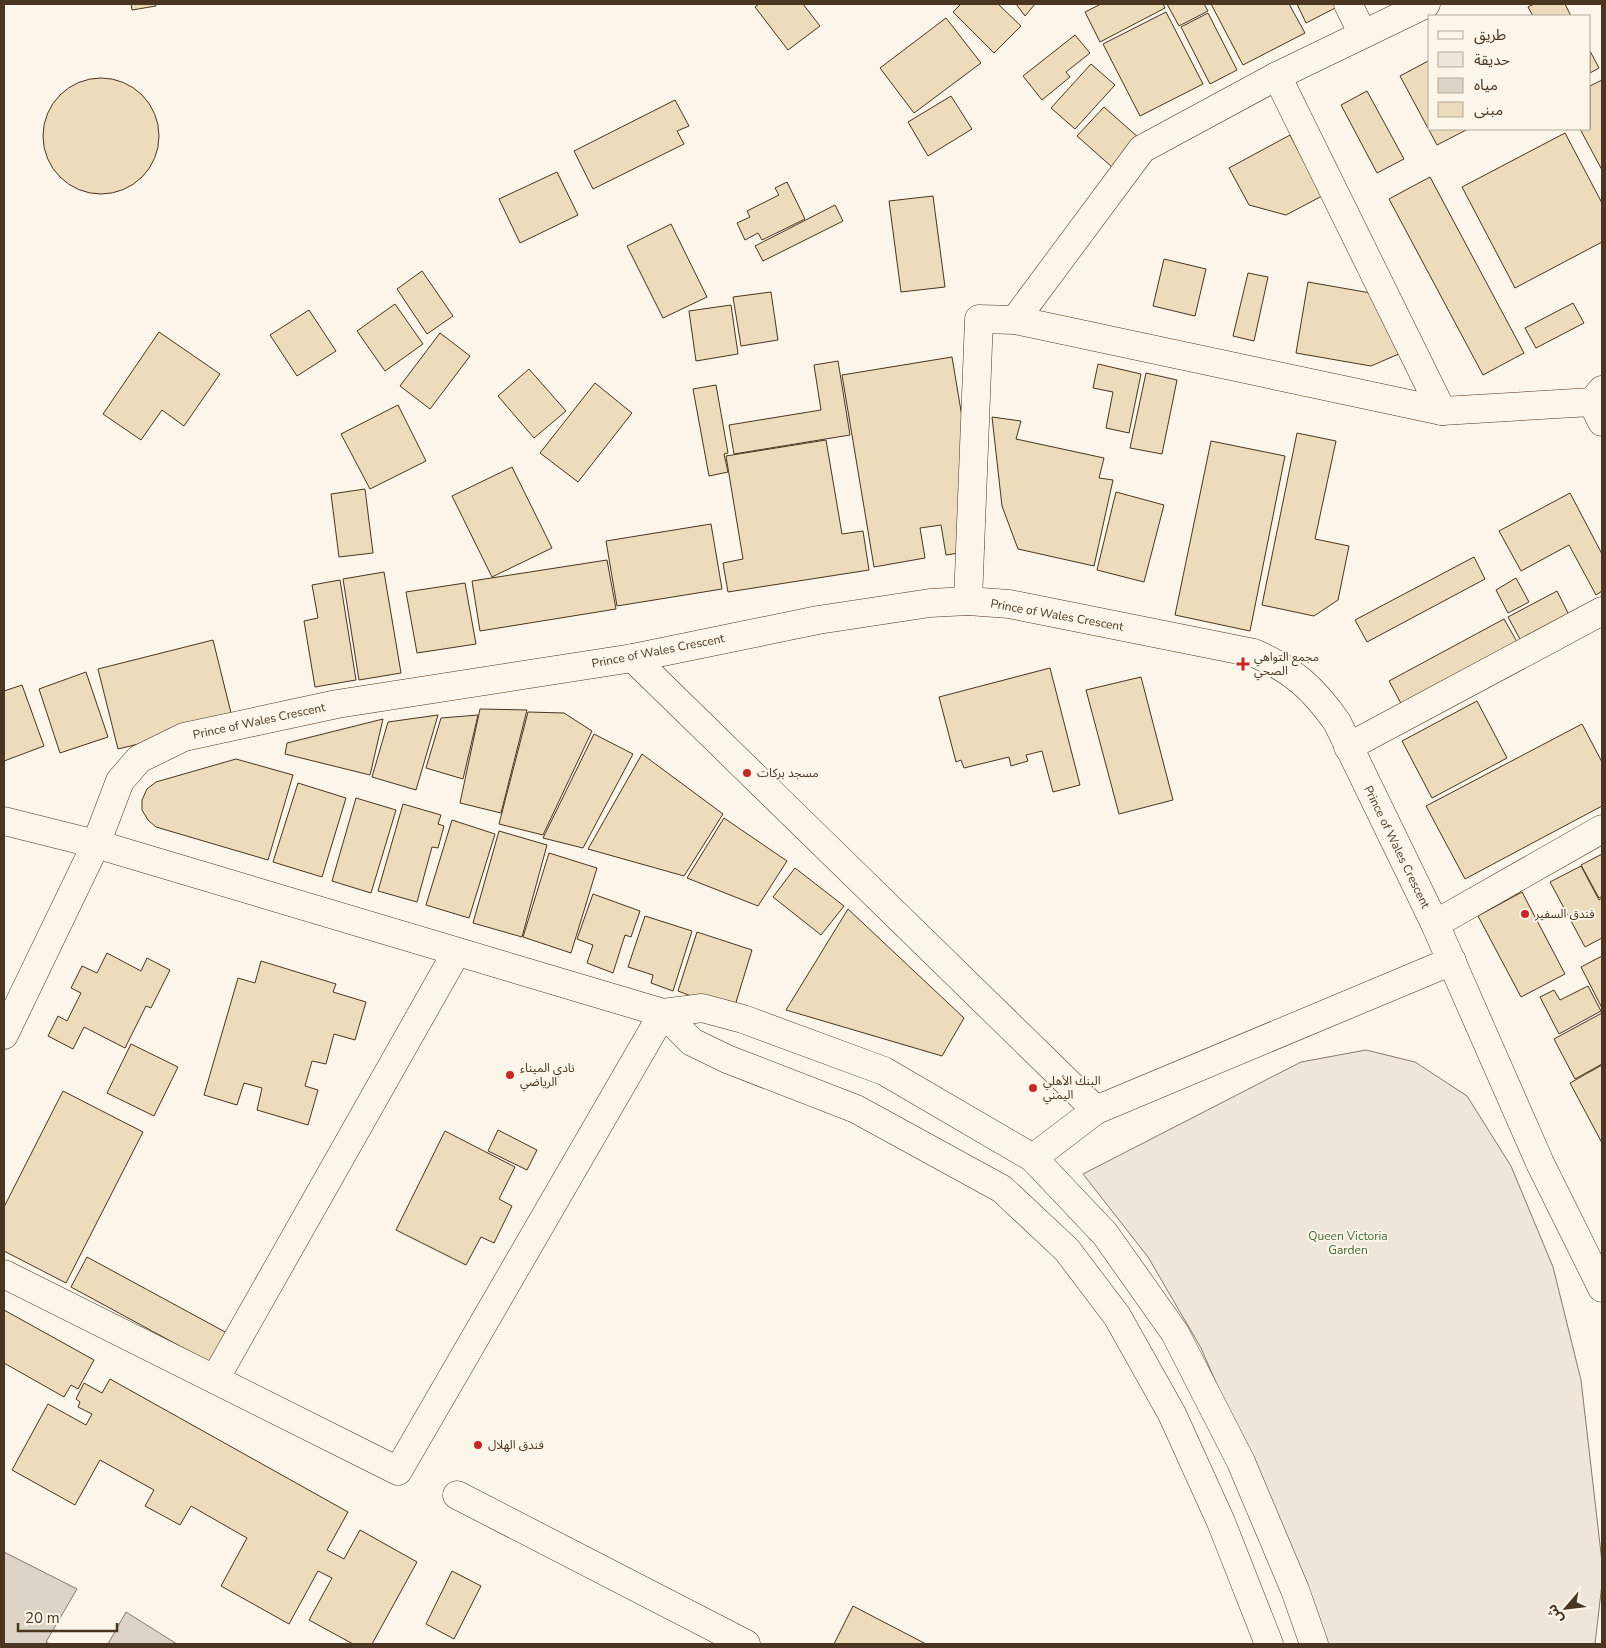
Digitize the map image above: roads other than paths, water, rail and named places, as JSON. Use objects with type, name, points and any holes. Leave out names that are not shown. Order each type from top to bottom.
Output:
[{"type":"street","points":[[1348,4],[1363,34]]},
{"type":"street","points":[[1015,320],[1142,149],[1278,76],[1426,4]]},
{"type":"street","points":[[1278,76],[1442,411]]},
{"type":"street","points":[[968,601],[979,319],[1015,320],[1442,411],[1600,404]]},
{"type":"street","name":"Prince of Wales Crescent","points":[[96,844],[120,781],[139,759],[184,737],[337,704],[634,658],[818,620],[930,603],[968,601],[1009,604],[1254,653],[1280,664],[1302,680],[1321,699],[1337,722],[1435,924],[1540,1163],[1602,1288]]},
{"type":"street","points":[[1348,747],[1602,611]]},
{"type":"street","points":[[634,658],[1096,1110]]},
{"type":"street","points":[[4,822],[96,844],[456,953],[663,1013],[702,1008],[743,1019],[884,1071],[1033,1158],[1105,1234],[1175,1333],[1241,1462],[1296,1590],[1314,1644]]},
{"type":"street","points":[[1435,924],[1602,829]]},
{"type":"street","points":[[4,1035],[96,844]]},
{"type":"street","points":[[215,1379],[456,953]]},
{"type":"street","points":[[1002,1189],[1033,1158],[1096,1110],[1452,961]]},
{"type":"street","points":[[663,1013],[692,1042],[727,1059],[856,1109],[1002,1189],[1067,1250],[1117,1316],[1172,1414],[1221,1522],[1269,1644]]},
{"type":"street","points":[[4,1274],[398,1471],[663,1013]]},
{"type":"street","points":[[457,1495],[746,1644]]},
{"type":"water","points":[[4,1552],[77,1589],[46,1642],[50,1644],[4,1644]]},
{"type":"water","points":[[126,1612],[177,1644],[108,1644]]},
{"type":"place","name":"مجمع التواهي الصحي","points":[[1243,664]]},
{"type":"place","name":"مسجد بركات","points":[[747,773]]},
{"type":"place","name":"فندق السفير","points":[[1525,914]]},
{"type":"place","name":"نادي الميناء الرياضي","points":[[510,1075]]},
{"type":"place","name":"البنك الأهلي اليمني","points":[[1033,1088]]},
{"type":"place","name":"فندق الهلال","points":[[478,1445]]},
{"type":"park label","name":"Queen Victoria Garden","points":[[1348,1243]]}]
